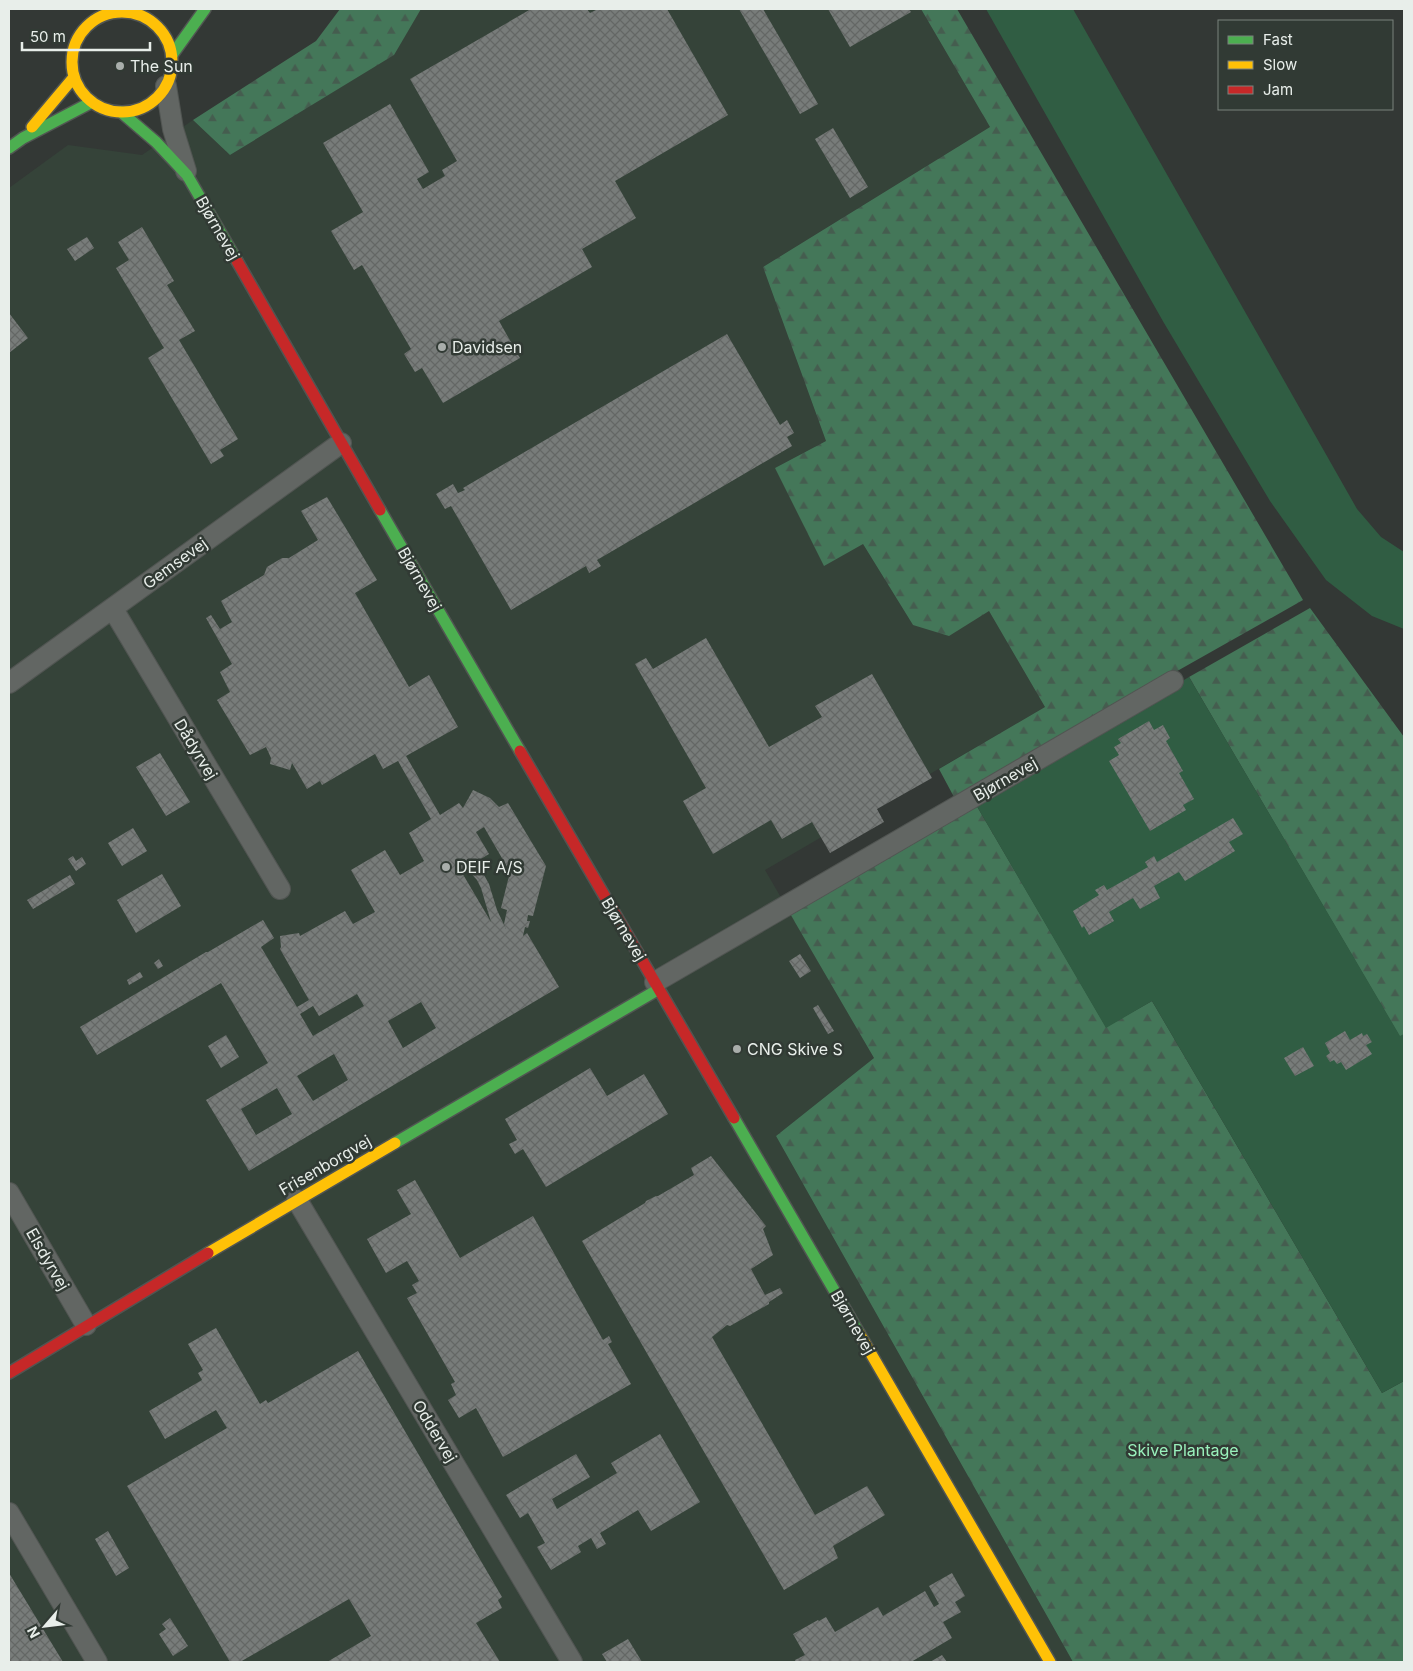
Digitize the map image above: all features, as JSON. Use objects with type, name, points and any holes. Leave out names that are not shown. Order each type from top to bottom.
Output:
[{"type":"street","points":[[172,56],[205,9]]},
{"type":"street","points":[[117,12],[141,16],[153,22],[162,32],[172,56],[171,71],[166,86],[158,97],[147,106],[134,111],[120,112],[106,109],[92,102],[81,91],[74,77],[72,62],[74,48],[80,35],[87,26],[101,17],[117,12]]},
{"type":"street","points":[[141,16],[156,12]]},
{"type":"street","points":[[22,138],[74,77]]},
{"type":"street","name":"Bjørnevej","points":[[166,86],[173,129],[187,175],[1050,1662]]},
{"type":"street","points":[[9,148],[22,138],[92,102]]},
{"type":"street","name":"Bjørnevej","points":[[120,112],[156,142],[187,175]]},
{"type":"street","name":"Gemsevej","points":[[9,683],[341,443]]},
{"type":"street","name":"Dådyrvej","points":[[113,609],[280,889]]},
{"type":"street","name":"Bjørnevej","points":[[657,985],[1173,681]]},
{"type":"street","name":"Frisenborgvej","points":[[9,1372],[657,985]]},
{"type":"street","name":"Elsdyrvej","points":[[9,1193],[86,1325]]},
{"type":"street","name":"Oddervej","points":[[297,1200],[572,1662]]},
{"type":"street","points":[[9,1513],[97,1662]]},
{"type":"shaded area","points":[[421,9],[921,9],[990,127],[763,267],[826,441],[775,468],[863,544],[913,625],[989,611],[1045,707],[765,870],[874,1058],[776,1136],[1073,1662],[9,1662],[9,188],[68,145],[142,155],[193,120],[230,155],[393,55]]},
{"type":"green space","points":[[340,9],[421,9],[394,55],[230,155],[193,120],[316,41]]},
{"type":"green space","points":[[921,9],[957,9],[1303,600],[954,797],[939,769],[1045,707],[989,611],[949,636],[913,625],[863,544],[824,566],[775,468],[826,441],[763,267],[990,127]]},
{"type":"green space","points":[[986,9],[1073,9],[1357,509],[1381,537],[1404,552],[1404,629],[1372,616],[1326,580],[1270,501],[1164,323]]},
{"type":"green space","points":[[1310,608],[1404,737],[1404,1034],[1400,1037],[1189,677]]},
{"type":"green space","points":[[1189,677],[1400,1036],[1404,1034],[1404,1381],[1382,1393],[1152,1001],[1106,1028],[975,803]]},
{"type":"green space","name":"Skive Plantage","points":[[975,803],[1106,1027],[1152,1001],[1382,1393],[1404,1381],[1404,1662],[1073,1662],[776,1136],[874,1058],[789,912]]},
{"type":"building","points":[[531,9],[587,9],[590,13],[598,9],[667,9],[728,115],[615,181],[636,218],[582,249],[592,267],[499,321],[520,358],[443,403],[422,368],[415,372],[404,354],[411,349],[362,265],[354,270],[331,231],[363,212],[323,143],[390,104],[429,172],[417,179],[423,189],[445,176],[442,170],[457,161],[410,79]]},
{"type":"building","points":[[739,9],[763,9],[818,104],[800,114]]},
{"type":"building","points":[[828,9],[909,9],[911,12],[850,47]]},
{"type":"building","points":[[833,128],[868,187],[850,198],[815,139]]},
{"type":"building","points":[[142,227],[174,281],[167,285],[195,331],[179,340],[238,439],[220,450],[224,456],[211,464],[148,358],[164,348],[116,268],[129,260],[118,242]]},
{"type":"building","points":[[87,237],[94,248],[75,261],[67,249]]},
{"type":"building","points":[[9,313],[28,338],[9,353]]},
{"type":"building","points":[[727,334],[780,425],[787,420],[794,433],[787,437],[792,446],[597,560],[601,566],[589,573],[586,566],[511,610],[451,506],[445,509],[436,494],[453,484],[458,493],[465,490],[463,488]]},
{"type":"building","name":"DEIF A/S","points":[[327,497],[377,580],[355,593],[409,687],[429,675],[458,727],[406,756],[440,815],[459,803],[463,808],[473,790],[490,798],[499,807],[508,803],[546,866],[533,916],[528,915],[527,921],[530,921],[528,928],[525,927],[523,936],[527,933],[559,987],[249,1171],[206,1100],[268,1063],[221,983],[97,1055],[80,1027],[263,920],[274,938],[261,947],[297,1007],[309,1000],[280,949],[280,936],[299,933],[300,936],[345,911],[353,924],[375,912],[351,870],[385,850],[400,875],[424,861],[409,833],[431,819],[398,761],[383,769],[375,754],[322,785],[320,781],[307,789],[292,763],[290,770],[270,764],[271,758],[266,747],[250,755],[217,700],[230,692],[220,672],[232,664],[206,618],[211,615],[220,629],[232,622],[221,601],[264,575],[267,567],[282,558],[289,558],[318,540],[301,511]],"holes":[[[484,827],[510,872],[501,908],[507,910],[504,924],[506,929],[497,910],[489,884],[474,863],[489,854],[476,832]],[[466,868],[477,880],[481,888],[491,922],[461,871]],[[357,994],[364,1006],[313,1036],[300,1014],[313,1006],[319,1016]],[[421,1002],[436,1028],[403,1048],[388,1021]],[[334,1054],[348,1080],[313,1101],[297,1076]],[[277,1088],[292,1114],[256,1135],[241,1109]]]},
{"type":"building","points":[[706,638],[769,747],[822,717],[815,706],[872,674],[932,778],[877,809],[884,822],[830,853],[812,822],[782,839],[771,820],[713,854],[683,801],[706,788],[635,664],[646,658],[653,669]]},
{"type":"building","points":[[1149,721],[1154,730],[1163,725],[1170,738],[1166,741],[1183,771],[1179,773],[1194,799],[1183,805],[1186,810],[1150,831],[1109,761],[1119,755],[1114,747],[1121,743],[1118,739]]},
{"type":"building","points":[[160,753],[190,802],[166,816],[136,767]]},
{"type":"building","points":[[1233,818],[1243,834],[1229,842],[1235,851],[1185,881],[1179,872],[1154,886],[1160,898],[1140,909],[1133,898],[1109,912],[1114,921],[1089,935],[1084,926],[1082,928],[1073,911],[1099,895],[1095,890],[1104,885],[1107,890],[1148,867],[1145,862],[1154,856],[1157,862]]},
{"type":"building","points":[[133,828],[147,851],[122,866],[108,843]]},
{"type":"building","points":[[73,856],[76,861],[82,857],[86,864],[76,871],[68,859]]},
{"type":"building","points":[[162,874],[181,906],[136,933],[117,900]]},
{"type":"building","points":[[70,875],[75,884],[33,909],[27,900]]},
{"type":"building","points":[[800,954],[811,971],[800,978],[789,961]]},
{"type":"building","points":[[159,959],[163,966],[158,969],[154,963]]},
{"type":"building","points":[[140,972],[143,977],[129,985],[127,980]]},
{"type":"building","points":[[818,1005],[834,1031],[828,1034],[813,1008]]},
{"type":"building","points":[[1345,1031],[1350,1040],[1362,1033],[1363,1036],[1367,1034],[1372,1042],[1366,1045],[1372,1054],[1346,1070],[1341,1062],[1337,1064],[1334,1060],[1330,1062],[1326,1056],[1330,1053],[1325,1043]]},
{"type":"building","points":[[226,1035],[239,1057],[221,1068],[208,1046]]},
{"type":"building","points":[[1303,1047],[1314,1066],[1295,1076],[1284,1058]]},
{"type":"building","points":[[590,1068],[607,1096],[644,1074],[668,1114],[546,1187],[523,1149],[515,1154],[509,1144],[517,1140],[505,1119]]},
{"type":"building","points":[[711,1156],[766,1226],[763,1229],[773,1255],[751,1269],[765,1295],[780,1288],[783,1293],[769,1302],[769,1304],[730,1326],[727,1325],[712,1337],[815,1515],[867,1486],[885,1515],[833,1546],[838,1558],[784,1590],[582,1241],[646,1201],[694,1175],[691,1168]]},
{"type":"building","points":[[415,1180],[460,1258],[533,1216],[603,1340],[609,1336],[612,1342],[608,1344],[631,1384],[503,1457],[476,1408],[459,1418],[448,1400],[456,1395],[451,1384],[455,1382],[407,1298],[417,1293],[412,1285],[419,1281],[407,1261],[386,1273],[367,1239],[411,1214],[397,1190]]},
{"type":"building","points":[[216,1328],[260,1404],[266,1400],[268,1403],[358,1351],[502,1597],[498,1600],[502,1608],[476,1623],[500,1662],[327,1662],[371,1636],[349,1599],[240,1662],[230,1662],[127,1486],[227,1428],[216,1410],[165,1439],[149,1411],[202,1380],[198,1373],[203,1370],[188,1344]]},
{"type":"building","points":[[660,1434],[700,1502],[651,1531],[638,1510],[600,1533],[606,1544],[597,1549],[591,1538],[578,1546],[581,1552],[551,1570],[537,1547],[545,1543],[528,1513],[520,1518],[506,1495],[576,1454],[590,1477],[552,1499],[557,1509],[617,1473],[611,1463]]},
{"type":"building","points":[[108,1531],[129,1568],[116,1576],[95,1539]]},
{"type":"building","points":[[9,1573],[63,1662],[9,1662]]},
{"type":"building","points":[[952,1573],[965,1596],[955,1602],[961,1612],[943,1622],[952,1638],[911,1662],[796,1662],[795,1660],[805,1655],[793,1634],[826,1617],[835,1632],[878,1607],[883,1616],[925,1591],[934,1607],[939,1604],[929,1586]]},
{"type":"building","points":[[170,1618],[188,1646],[173,1656],[159,1634],[166,1629],[162,1624]]},
{"type":"building","points":[[628,1639],[642,1662],[607,1662],[602,1654]]},
{"type":"building","points":[[942,1655],[947,1662],[930,1662]]},
{"type":"traffic: fast","points":[[172,55],[205,9]]},
{"type":"traffic: fast","points":[[9,148],[23,138],[92,102]]},
{"type":"traffic: fast","points":[[121,112],[156,142],[187,175],[237,261]]},
{"type":"traffic: fast","points":[[380,510],[520,751]]},
{"type":"traffic: fast","points":[[395,1143],[659,989]]},
{"type":"traffic: fast","points":[[734,1118],[859,1333]]},
{"type":"traffic: slow","points":[[122,12],[141,16],[157,27],[168,43],[172,62],[168,81],[157,97],[141,108],[122,112],[103,108],[87,97],[76,81],[72,62],[76,43],[87,27],[103,16],[122,12]]},
{"type":"traffic: slow","points":[[32,127],[74,77]]},
{"type":"traffic: slow","points":[[208,1253],[395,1143]]},
{"type":"traffic: slow","points":[[859,1333],[1050,1662]]},
{"type":"traffic: jam","points":[[237,261],[380,510]]},
{"type":"traffic: jam","points":[[520,751],[734,1118]]},
{"type":"traffic: jam","points":[[9,1373],[208,1253]]},
{"type":"place","name":"The Sun","points":[[120,66]]},
{"type":"place","name":"Davidsen","points":[[442,347]]},
{"type":"place","name":"DEIF A/S","points":[[446,867]]},
{"type":"place","name":"CNG Skive S","points":[[737,1049]]}]
